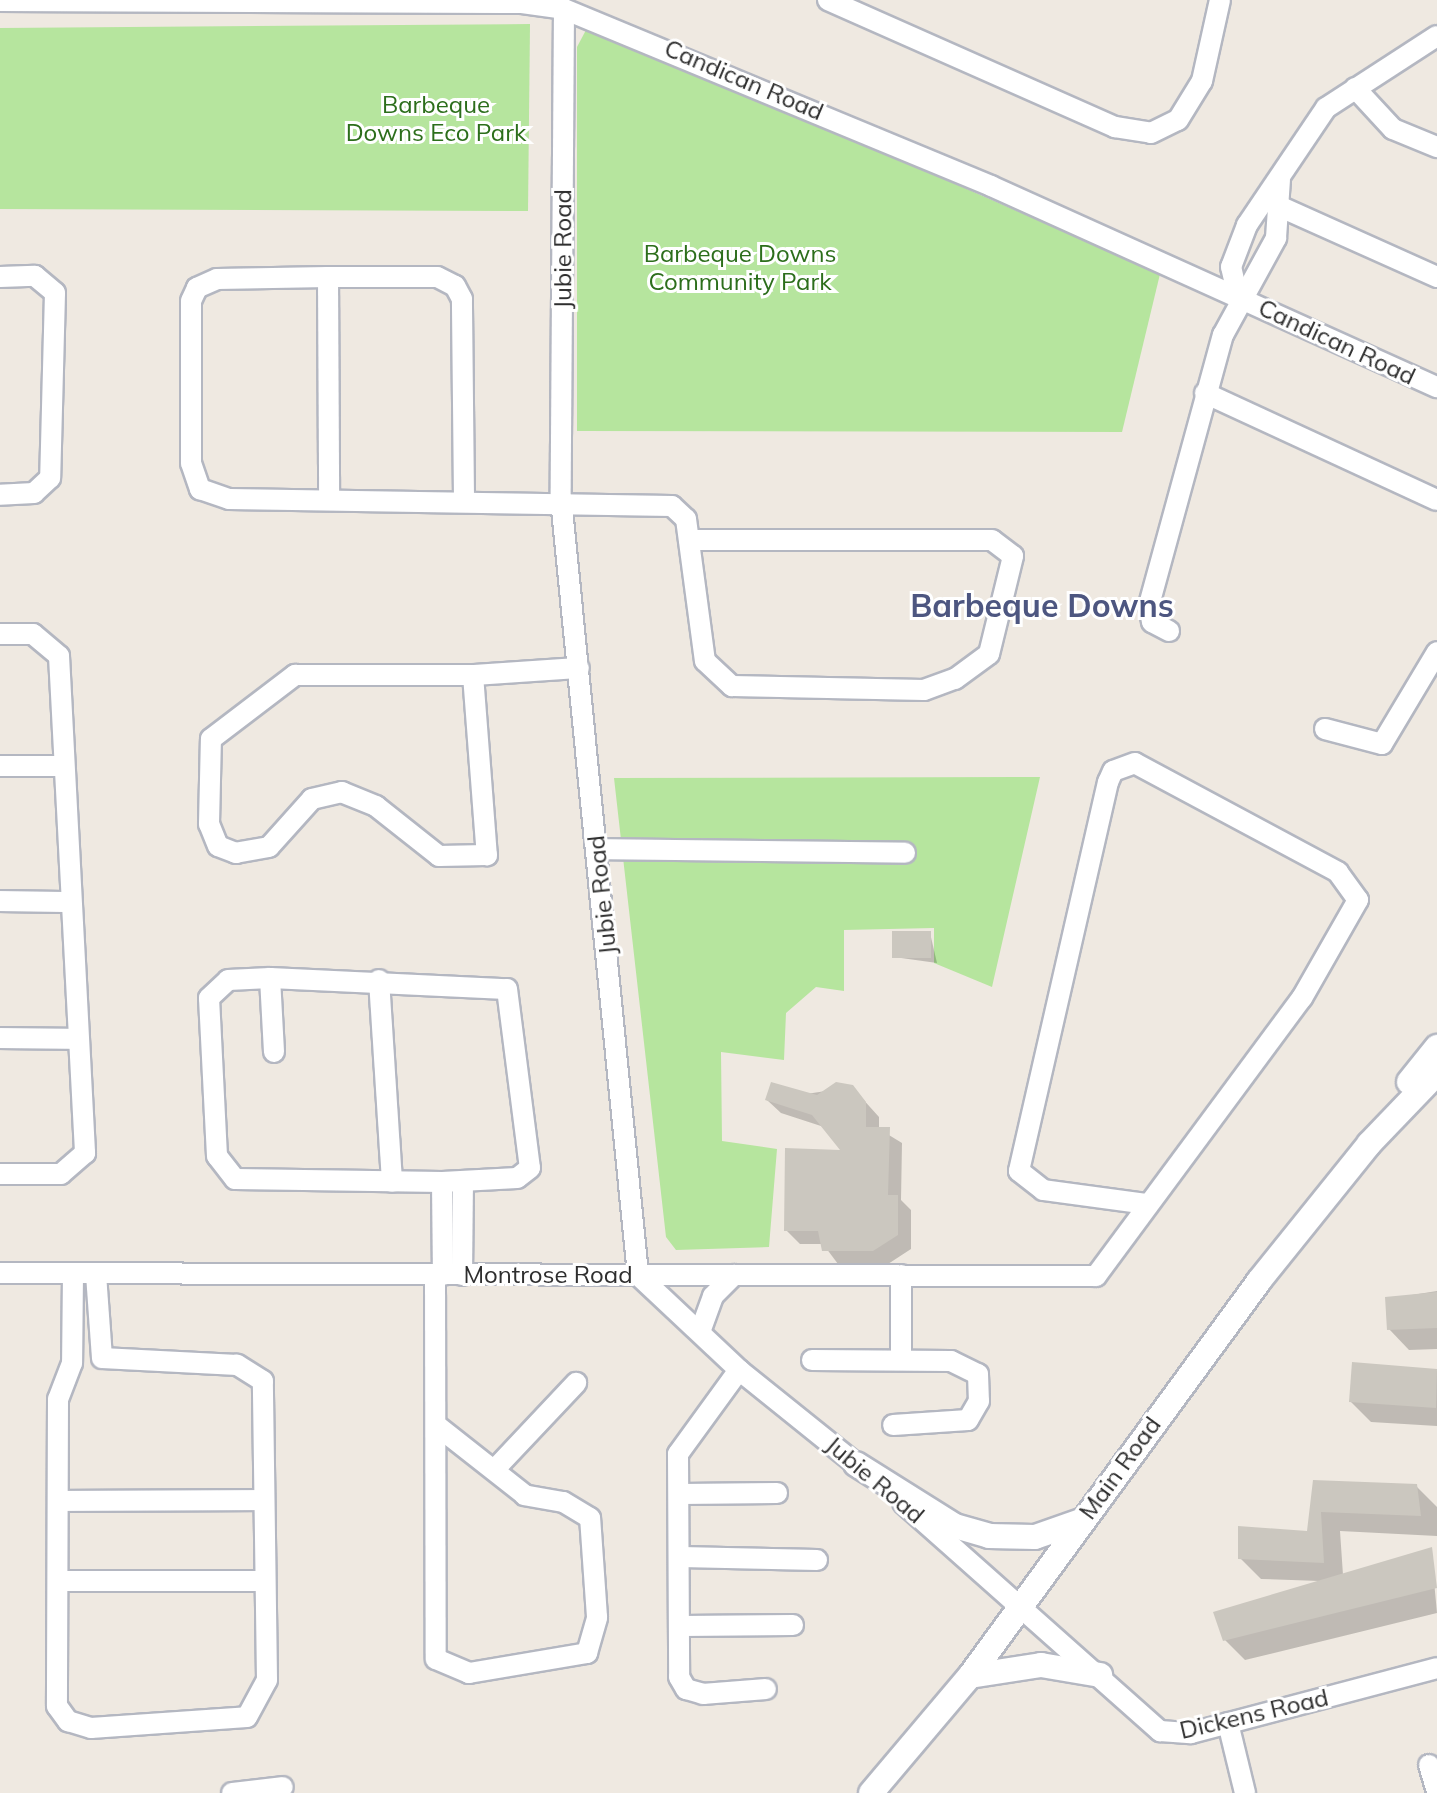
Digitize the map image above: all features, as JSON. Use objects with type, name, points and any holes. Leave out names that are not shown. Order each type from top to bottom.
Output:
[{"type":"street","name":"Candican Road","points":[[0,1],[254,0],[564,9],[1238,297],[1437,387]]},
{"type":"street","points":[[828,0],[1115,127],[1151,133],[1178,120],[1202,81],[1220,0]]},
{"type":"street","name":"Jubie Road","points":[[564,9],[561,499],[638,1275],[739,1370],[1022,1604]]},
{"type":"street","points":[[1238,297],[1231,267],[1247,225],[1326,108],[1437,36]]},
{"type":"street","points":[[1355,88],[1393,129],[1437,147]]},
{"type":"street","points":[[1169,631],[1152,622],[1149,605],[1205,393],[1238,297],[1276,238],[1283,208],[1280,180]]},
{"type":"street","points":[[1283,208],[1437,277]]},
{"type":"street","points":[[0,277],[35,276],[55,293],[50,478],[34,493],[0,495]]},
{"type":"street","points":[[328,277],[329,498]]},
{"type":"street","points":[[464,498],[459,291],[437,277],[217,279],[197,288],[191,463],[200,489],[217,498],[561,499],[672,506],[686,519],[705,661],[721,681],[759,689],[924,690],[955,679],[989,654],[1013,556],[992,540],[689,540]]},
{"type":"street","points":[[1205,393],[1437,500]]},
{"type":"street","points":[[0,634],[33,634],[58,650],[78,1039],[79,1164],[61,1174],[0,1174]]},
{"type":"street","points":[[1325,729],[1382,744],[1437,652]]},
{"type":"street","points":[[473,675],[487,855],[439,856],[376,806],[342,792],[312,799],[269,847],[225,852],[211,836],[211,739],[295,675],[473,675],[579,668]]},
{"type":"street","points":[[1135,763],[1338,872],[1358,900],[1309,988],[1147,1204],[1043,1190],[1019,1171],[1108,782],[1113,771],[1135,763]]},
{"type":"street","points":[[0,766],[64,766]]},
{"type":"street","points":[[598,849],[905,853]]},
{"type":"street","points":[[0,901],[71,902]]},
{"type":"street","points":[[270,978],[274,1052]]},
{"type":"street","points":[[228,980],[379,980],[494,983],[513,997],[532,1164],[517,1178],[442,1182],[247,1184],[223,1169],[209,998],[228,980]]},
{"type":"street","points":[[379,980],[392,1182]]},
{"type":"street","points":[[0,1038],[78,1039]]},
{"type":"street","name":"Main Road","points":[[1369,1144],[1376,1124],[1437,1047]]},
{"type":"street","name":"Main Road","points":[[871,1793],[970,1676],[1081,1521],[1369,1144],[1437,1073]]},
{"type":"street","points":[[446,1275],[463,1181]]},
{"type":"street","points":[[436,1425],[496,1468],[525,1495],[563,1502],[590,1518],[597,1617],[591,1649],[576,1659],[469,1673],[436,1659],[436,1425],[446,1275],[442,1182]]},
{"type":"street","name":"Montrose Road","points":[[0,1273],[1096,1276],[1147,1204]]},
{"type":"street","points":[[73,1274],[72,1363],[58,1399],[57,1706],[68,1721],[98,1728],[247,1717],[267,1680],[262,1581],[265,1398],[257,1373],[228,1364],[111,1363],[102,1358],[96,1274]]},
{"type":"street","points":[[700,1332],[713,1296],[734,1275]]},
{"type":"street","points":[[901,1275],[901,1360]]},
{"type":"street","points":[[812,1360],[963,1362],[978,1374],[982,1389],[977,1412],[956,1425],[893,1425]]},
{"type":"street","points":[[739,1370],[681,1440],[682,1626],[679,1677],[686,1689],[766,1689]]},
{"type":"street","points":[[496,1468],[576,1383]]},
{"type":"street","points":[[856,1464],[955,1526],[989,1536],[1035,1537],[1081,1521]]},
{"type":"street","points":[[681,1494],[777,1493]]},
{"type":"street","points":[[60,1501],[263,1500]]},
{"type":"street","points":[[681,1557],[817,1560]]},
{"type":"street","points":[[59,1581],[262,1581]]},
{"type":"street","name":"Dickens Road","points":[[1022,1604],[1160,1731],[1228,1723],[1437,1668]]},
{"type":"street","points":[[682,1626],[793,1625]]},
{"type":"street","points":[[970,1676],[1041,1665],[1100,1675]]},
{"type":"street","points":[[1228,1723],[1245,1793]]},
{"type":"street","points":[[1429,1765],[1437,1791]]},
{"type":"street","points":[[232,1793],[283,1787]]},
{"type":"green space","name":"Barbeque Downs Eco Park","points":[[530,24],[528,211],[0,209],[0,28]]},
{"type":"green space","name":"Barbeque Downs Community Park","points":[[586,30],[606,30],[1160,274],[1122,432],[577,431],[577,47]]},
{"type":"green space","points":[[1040,777],[992,987],[934,963],[934,928],[844,930],[844,991],[816,987],[786,1013],[784,1060],[721,1052],[722,1141],[777,1149],[769,1247],[676,1250],[666,1237],[614,778]]},
{"type":"building","points":[[892,931],[931,931],[931,958],[892,958]]},
{"type":"building","points":[[771,1082],[817,1095],[836,1082],[853,1085],[866,1102],[866,1127],[890,1127],[888,1195],[898,1195],[898,1235],[873,1251],[822,1251],[818,1231],[784,1231],[785,1148],[840,1150],[812,1115],[765,1100]]},
{"type":"building","points":[[1437,1292],[1437,1328],[1387,1330],[1385,1297]]},
{"type":"building","points":[[1352,1362],[1437,1369],[1436,1408],[1349,1402]]},
{"type":"building","points":[[1313,1480],[1417,1484],[1421,1516],[1321,1512],[1324,1563],[1238,1559],[1238,1526],[1307,1531]]},
{"type":"building","points":[[1432,1547],[1437,1588],[1223,1641],[1213,1612]]},
{"type":"district","name":"Barbeque Downs","points":[[1042,605]]}]
